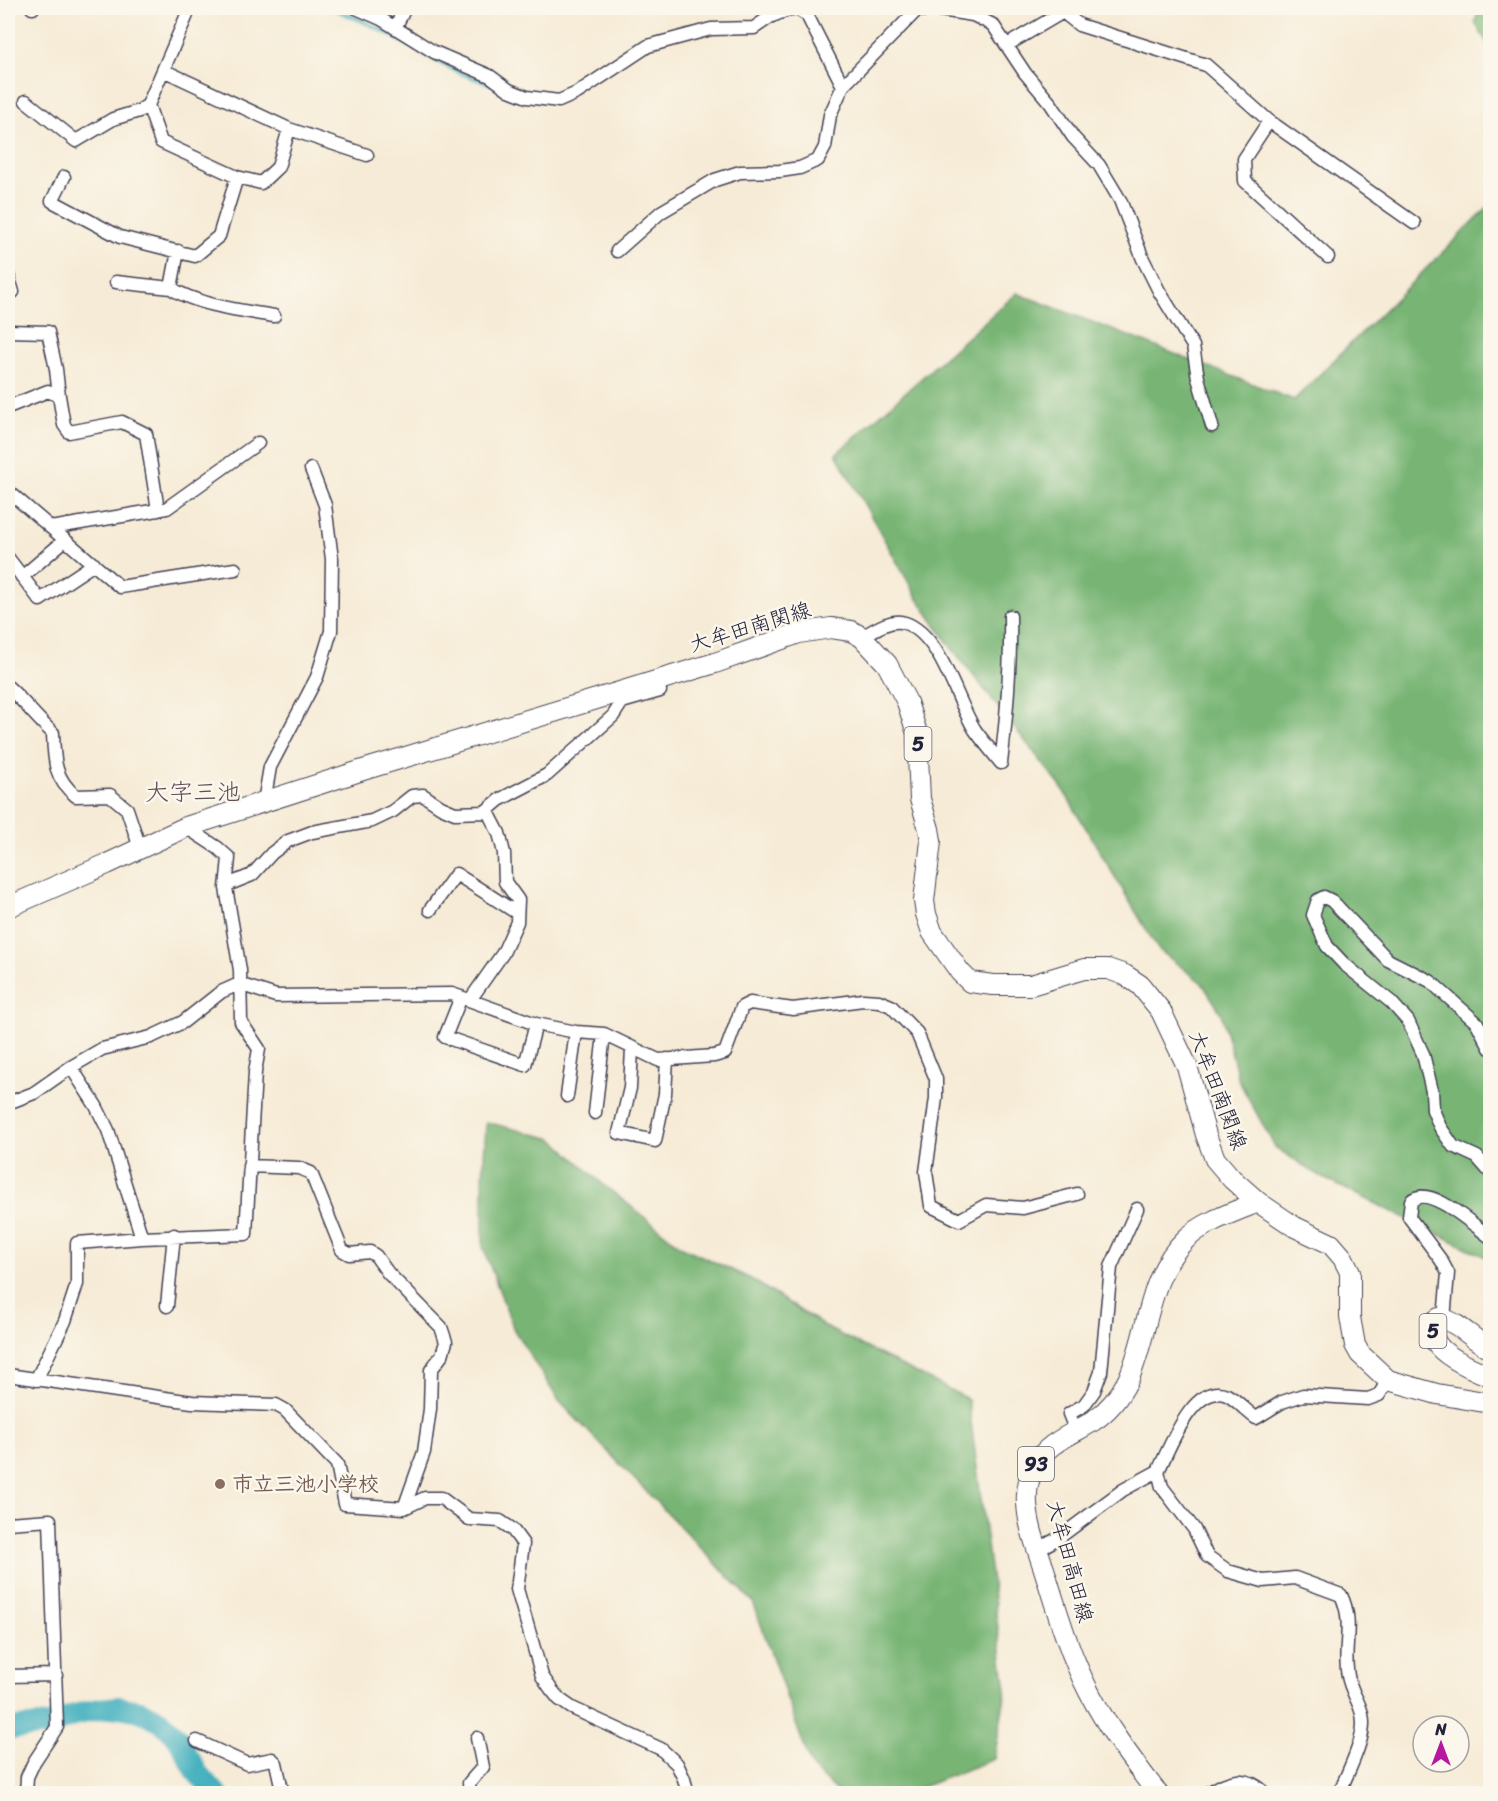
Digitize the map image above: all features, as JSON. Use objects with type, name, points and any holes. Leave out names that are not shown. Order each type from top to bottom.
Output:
[{"type":"main road","name":"大牟田南関線","points":[[8,907],[186,827],[808,631],[831,628],[851,631],[862,637],[887,664],[907,702],[917,733],[920,799],[931,841],[924,901],[926,914],[932,932],[960,972],[970,982],[993,985],[1030,985],[1084,969],[1108,969],[1125,975],[1140,985],[1161,1011],[1177,1045],[1186,1066],[1215,1160],[1258,1202],[1295,1227],[1331,1244],[1343,1258],[1350,1272],[1350,1317],[1355,1345],[1360,1354],[1388,1380],[1437,1394],[1491,1402]]},
{"type":"main road","name":"大牟田高田線","points":[[1158,1794],[1123,1749],[1089,1692],[1065,1637],[1030,1525],[1027,1503],[1028,1484],[1036,1462],[1049,1447],[1094,1421],[1109,1408],[1123,1389],[1132,1371],[1159,1277],[1171,1256],[1187,1238],[1206,1225],[1258,1202]]},
{"type":"main road","name":"5","points":[[1491,1348],[1465,1333],[1449,1319],[1439,1317],[1435,1321],[1433,1330],[1437,1345],[1460,1363],[1491,1376]]},
{"type":"street","points":[[26,101],[76,141],[113,119],[139,111],[148,105],[190,8]]},
{"type":"street","points":[[356,8],[434,52],[490,76],[509,90],[527,97],[559,101],[577,93],[648,46],[711,29],[754,28],[770,17],[797,9],[807,15],[843,86]]},
{"type":"street","points":[[395,28],[405,8]]},
{"type":"street","points":[[617,251],[661,212],[715,180],[740,172],[800,168],[818,160],[825,147],[830,115],[843,86],[914,9],[934,9],[973,15],[993,25],[1025,73],[1051,104],[1072,137],[1099,165],[1120,200],[1143,259],[1192,346],[1198,378],[1212,426]]},
{"type":"street","points":[[1007,45],[1064,10],[1079,25],[1206,65],[1269,121],[1414,223]]},
{"type":"street","points":[[163,70],[289,129],[367,155]]},
{"type":"street","points":[[148,105],[161,142],[237,177],[261,183],[278,167],[289,129]]},
{"type":"street","points":[[1269,121],[1244,159],[1245,181],[1328,257]]},
{"type":"street","points":[[64,177],[52,201],[120,237],[195,256],[219,236],[237,177]]},
{"type":"street","points":[[171,288],[178,251]]},
{"type":"street","points":[[8,274],[13,292]]},
{"type":"street","points":[[116,282],[171,288],[178,293],[223,307],[274,316]]},
{"type":"street","points":[[8,331],[48,332],[64,425],[69,432],[122,422],[146,434],[158,510]]},
{"type":"street","points":[[8,407],[48,391],[59,396]]},
{"type":"street","points":[[51,528],[167,508],[258,443]]},
{"type":"street","points":[[264,802],[270,767],[317,677],[331,631],[332,559],[325,505],[311,469]]},
{"type":"street","points":[[8,491],[120,587],[235,569]]},
{"type":"street","points":[[22,577],[65,540]]},
{"type":"street","points":[[8,558],[40,600],[94,564]]},
{"type":"street","points":[[862,637],[888,623],[904,622],[920,632],[932,644],[974,729],[1000,763],[1011,649],[1010,616]]},
{"type":"street","points":[[226,885],[252,875],[272,853],[288,841],[312,832],[372,821],[393,811],[412,796],[423,795],[455,813],[472,814],[487,810],[499,800],[547,775],[613,716],[622,702],[660,691],[658,680]]},
{"type":"street","points":[[8,687],[53,733],[54,764],[66,788],[76,796],[110,795],[127,808],[140,848]]},
{"type":"street","points":[[487,810],[499,833],[504,853],[505,882],[518,900],[518,914],[513,934],[503,953],[465,998],[445,1037],[525,1065],[536,1024]]},
{"type":"street","points":[[36,1380],[65,1321],[77,1284],[77,1243],[174,1235],[246,1234],[255,1072],[260,1049],[241,1022],[240,970],[226,885],[229,858],[186,827]]},
{"type":"street","points":[[430,910],[456,874],[518,914]]},
{"type":"street","points":[[1491,1048],[1477,1023],[1430,981],[1388,960],[1332,901],[1324,897],[1318,900],[1313,915],[1327,946],[1344,964],[1391,1002],[1408,1021],[1423,1054],[1432,1091],[1433,1110],[1440,1127],[1453,1146],[1477,1157],[1491,1172]]},
{"type":"street","points":[[8,1103],[34,1093],[102,1049],[151,1038],[183,1022],[221,992],[239,984],[276,996],[452,994],[536,1024],[576,1032],[604,1034],[658,1060],[714,1056],[725,1053],[742,1007],[750,1003],[793,1009],[863,1000],[879,1001],[891,1006],[917,1033],[936,1079],[936,1098],[926,1172],[931,1206],[959,1220],[986,1205],[1023,1208],[1077,1194]]},
{"type":"street","points":[[567,1096],[576,1032]]},
{"type":"street","points":[[595,1113],[604,1034]]},
{"type":"street","points":[[632,1049],[630,1088],[619,1132],[655,1141],[665,1094],[668,1059]]},
{"type":"street","points":[[71,1067],[96,1106],[108,1130],[142,1238]]},
{"type":"street","points":[[249,1166],[299,1168],[311,1173],[342,1250],[349,1254],[370,1252],[376,1256],[388,1273],[441,1327],[446,1342],[442,1355],[431,1370],[430,1409],[424,1452],[404,1508]]},
{"type":"street","points":[[1444,1318],[1448,1273],[1409,1217],[1411,1201],[1415,1197],[1426,1196],[1445,1204],[1491,1238]]},
{"type":"street","points":[[1076,1431],[1069,1414],[1084,1405],[1094,1391],[1101,1372],[1111,1267],[1137,1209]]},
{"type":"street","points":[[167,1306],[174,1235]]},
{"type":"street","points":[[8,1376],[192,1402],[276,1405],[285,1410],[337,1464],[345,1504],[404,1508],[425,1498],[441,1498],[469,1519],[500,1521],[513,1529],[523,1544],[517,1589],[542,1676],[559,1699],[572,1708],[661,1749],[677,1764],[688,1794]]},
{"type":"street","points":[[1038,1549],[1057,1539],[1123,1490],[1158,1471],[1187,1414],[1196,1402],[1210,1395],[1226,1395],[1256,1418],[1282,1402],[1304,1395],[1368,1399],[1379,1395],[1388,1380]]},
{"type":"street","points":[[1158,1471],[1162,1487],[1194,1529],[1207,1556],[1228,1571],[1263,1581],[1295,1578],[1341,1595],[1347,1606],[1349,1620],[1347,1673],[1349,1684],[1363,1713],[1362,1734],[1339,1794]]},
{"type":"street","points":[[8,1523],[50,1520],[57,1720],[27,1777],[26,1794]]},
{"type":"street","points":[[8,1676],[56,1675]]},
{"type":"street","points":[[470,1794],[469,1783],[483,1767],[477,1738]]},
{"type":"street","points":[[197,1741],[247,1764],[272,1759],[276,1763],[283,1794]]},
{"type":"street","points":[[1208,1794],[1223,1783],[1239,1780],[1256,1783],[1266,1794]]},
{"type":"green space","points":[[1479,8],[1490,8],[1490,48],[1475,23]]},
{"type":"green space","points":[[1490,205],[1490,1259],[1319,1176],[1275,1147],[1239,1081],[1221,1013],[1202,983],[1158,949],[1062,788],[950,646],[918,599],[836,454],[1017,293],[1294,400]]},
{"type":"green space","points":[[486,1122],[553,1139],[604,1185],[682,1247],[751,1279],[829,1329],[968,1399],[1006,1690],[994,1759],[906,1793],[838,1793],[811,1766],[753,1602],[559,1401],[514,1330],[483,1247]]},
{"type":"waterway","points":[[332,8],[380,30],[455,70],[493,84]]},
{"type":"waterway","points":[[8,1729],[50,1725],[74,1715],[99,1709],[119,1707],[140,1711],[161,1721],[178,1738],[198,1774],[217,1794]]},
{"type":"place","name":"市立三池小学校","points":[[220,1484]]},
{"type":"district","name":"大字三池","points":[[193,792]]}]
